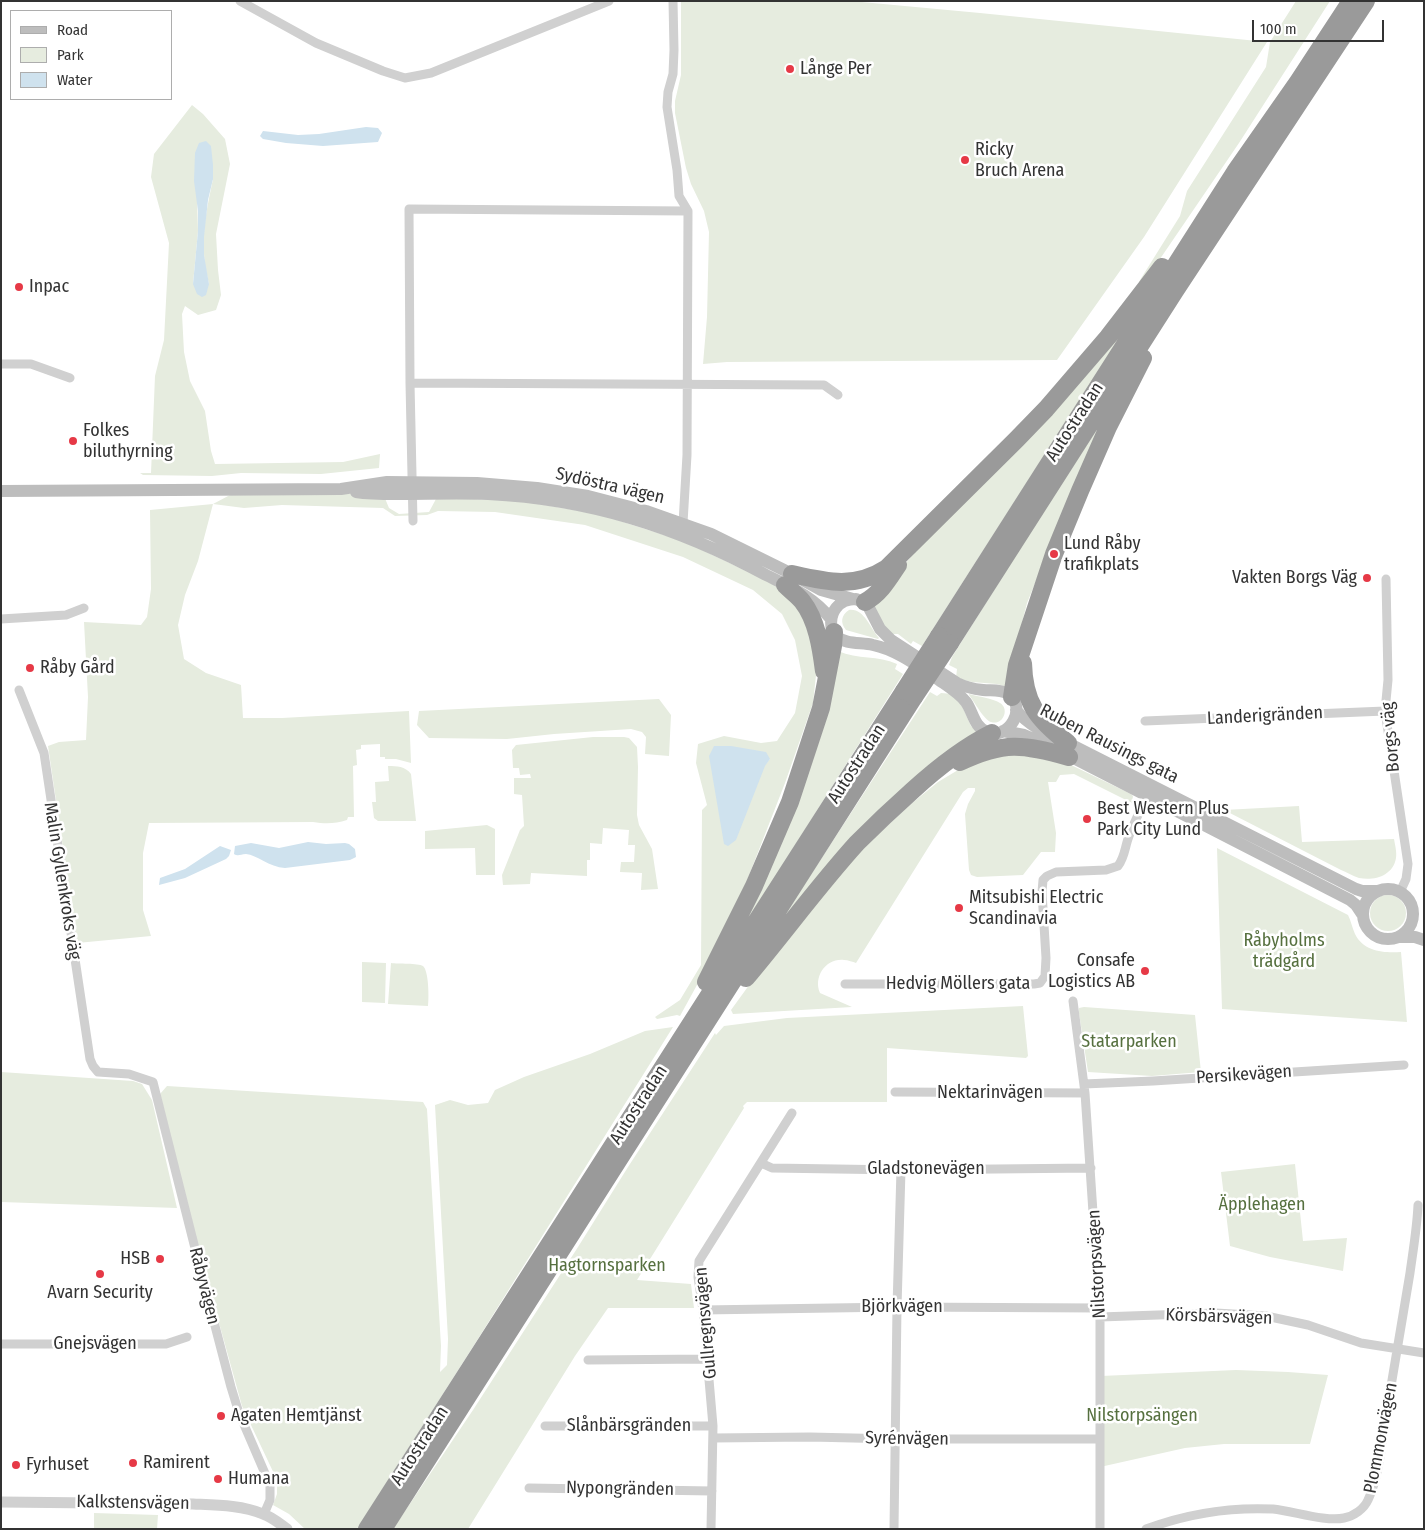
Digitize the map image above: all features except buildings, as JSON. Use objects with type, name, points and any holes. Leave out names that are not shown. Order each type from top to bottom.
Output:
[{"type":"highway","name":"Autostradan","points":[[944,640],[1236,172],[1351,1]]},
{"type":"highway","name":"Autostradan","points":[[367,1529],[666,1061],[1366,1]]},
{"type":"highway","points":[[788,579],[830,582],[862,580],[878,574],[887,568],[1017,439],[1076,376],[1236,172]]},
{"type":"highway","points":[[1014,703],[1014,676],[1054,554],[1108,427],[1174,291]]},
{"type":"highway","points":[[859,601],[874,597],[881,590],[912,544]]},
{"type":"highway","points":[[788,579],[812,618],[819,642],[826,689]]},
{"type":"highway","points":[[666,1061],[754,886],[793,793],[815,730],[826,689],[833,646],[832,626]]},
{"type":"highway","points":[[1024,645],[1024,676],[1029,701],[1043,722],[1069,750]]},
{"type":"highway","name":"Autostradan","points":[[383,1529],[699,1034],[909,694]]},
{"type":"highway","points":[[699,1034],[857,844],[918,786],[963,750],[997,732]]},
{"type":"highway","points":[[918,786],[962,762],[996,748],[1014,746],[1069,750]]},
{"type":"main road","name":"Sydöstra vägen","points":[[1,491],[341,489],[387,482],[411,488],[521,497],[613,513],[671,530],[788,579],[859,601]]},
{"type":"main road","name":"Sydöstra vägen","points":[[411,488],[510,485],[562,491],[623,504],[683,523],[711,534],[788,579],[815,602],[832,626]]},
{"type":"main road","points":[[845,601],[859,601],[872,611],[880,629],[896,644],[962,686],[1001,691],[1014,703],[1013,723],[997,732],[980,727],[968,705],[959,695],[910,661],[881,647],[843,640],[832,626],[834,612],[838,605],[845,601]]},
{"type":"main road","name":"Ruben Rausings gata","points":[[1014,703],[1025,720],[1034,728],[1069,750],[1149,791],[1350,900],[1356,904],[1368,930],[1374,936],[1390,940],[1399,937],[1415,937],[1424,940]]},
{"type":"main road","name":"Ruben Rausings gata","points":[[997,732],[1018,733],[1069,750]]},
{"type":"main road","name":"Ruben Rausings gata","points":[[1149,791],[1356,889],[1362,891],[1386,889],[1400,892]]},
{"type":"main road","points":[[1362,914],[1367,900],[1372,894],[1379,891]]},
{"type":"main road","points":[[1400,892],[1408,900],[1412,910],[1424,924]]},
{"type":"main road","points":[[1399,937],[1408,929],[1411,923],[1412,910]]},
{"type":"street","points":[[240,1],[316,43],[383,71],[405,78],[431,73],[609,1]]},
{"type":"street","points":[[673,1],[673,74],[666,107],[677,170],[679,196],[688,211],[687,455],[683,523]]},
{"type":"street","points":[[412,521],[409,209],[688,211]]},
{"type":"street","points":[[1,364],[31,364],[70,378]]},
{"type":"street","points":[[410,382],[824,385],[838,395]]},
{"type":"street","name":"Borgs väg","points":[[1386,579],[1388,680],[1385,711],[1408,864],[1406,879],[1400,892]]},
{"type":"street","points":[[1,619],[66,615],[84,608]]},
{"type":"street","name":"Malin Gyllenkroks väg","points":[[20,690],[44,753],[90,1059],[98,1072]]},
{"type":"street","name":"Landerigränden","points":[[1145,721],[1385,711]]},
{"type":"street","name":"Hedvig Möllers gata","points":[[845,984],[1040,983],[1045,976],[1046,958],[1043,880],[1056,872],[1106,870],[1118,866],[1124,856],[1129,836],[1149,791]]},
{"type":"street","name":"Nilstorpsvägen","points":[[1073,1001],[1085,1089],[1100,1313],[1100,1529]]},
{"type":"street","name":"Persikevägen","points":[[1085,1089],[1153,1081],[1404,1065]]},
{"type":"street","name":"Råbyvägen","points":[[98,1072],[130,1074],[153,1082],[202,1280],[234,1395],[239,1412],[270,1485],[270,1500],[264,1514]]},
{"type":"street","name":"Nektarinvägen","points":[[895,1092],[1085,1089]]},
{"type":"street","name":"Gullregnsvägen","points":[[711,1529],[713,1426],[704,1310],[698,1277],[699,1261],[792,1113]]},
{"type":"street","name":"Gladstonevägen","points":[[761,1163],[772,1168],[901,1170],[1091,1168]]},
{"type":"street","points":[[894,1529],[901,1170]]},
{"type":"street","name":"Plommonvägen","points":[[1146,1529],[1186,1517],[1229,1510],[1275,1510],[1344,1518],[1357,1512],[1366,1504],[1373,1487],[1398,1349],[1416,1234],[1418,1205]]},
{"type":"street","name":"Björkvägen","points":[[704,1310],[897,1307],[1100,1313]]},
{"type":"street","name":"Körsbärsvägen","points":[[1100,1313],[1216,1313],[1266,1316],[1308,1325],[1361,1343],[1424,1353]]},
{"type":"street","name":"Gnejsvägen","points":[[1,1344],[166,1344],[187,1337]]},
{"type":"street","points":[[588,1360],[708,1359]]},
{"type":"street","name":"Slånbärsgränden","points":[[545,1426],[713,1426]]},
{"type":"street","name":"Syrénvägen","points":[[713,1438],[1100,1439]]},
{"type":"street","name":"Nypongränden","points":[[529,1488],[712,1491]]},
{"type":"street","name":"Kalkstensvägen","points":[[1,1502],[222,1505],[264,1514]]},
{"type":"street","points":[[264,1514],[287,1529]]},
{"type":"green space","points":[[681,1],[851,1],[1267,42],[1144,237],[1057,360],[727,362],[703,364],[707,317],[709,232],[704,211],[691,184],[686,168],[675,113],[675,101],[681,75]]},
{"type":"green space","points":[[1296,1],[1330,1],[1239,143],[1132,300],[1140,280],[1180,216],[1187,191],[1266,67],[1270,42]]},
{"type":"green space","points":[[192,105],[203,114],[225,139],[230,164],[216,234],[221,295],[216,310],[198,315],[185,306],[182,314],[184,352],[190,381],[205,411],[211,451],[215,464],[343,462],[380,454],[379,468],[321,474],[241,473],[212,476],[143,475],[140,473],[151,473],[155,376],[164,340],[169,243],[151,177],[154,154]],"holes":[[[213,179],[204,235],[204,261],[209,284],[193,284],[198,231],[197,197]]]},
{"type":"green space","points":[[1120,333],[1122,334],[922,646],[913,641],[911,644],[898,634],[891,634],[884,626],[873,604],[918,548]]},
{"type":"green space","points":[[1117,398],[1070,497],[1027,603],[1007,687],[956,678],[957,669],[949,665],[952,657]]},
{"type":"green space","points":[[350,494],[384,496],[389,508],[399,514],[429,512],[436,499],[520,501],[598,514],[683,541],[772,583],[789,596],[806,617],[817,666],[813,703],[785,783],[746,883],[714,954],[680,1016],[657,1019],[655,1017],[680,1000],[701,965],[702,810],[707,805],[696,763],[698,744],[724,736],[761,743],[777,741],[795,713],[802,676],[795,640],[782,614],[753,590],[683,557],[585,525],[495,512],[438,511],[427,515],[395,516],[383,508],[282,505],[244,508],[213,504],[230,495]],"holes":[[[714,746],[770,759],[765,765]]]},
{"type":"green space","points":[[213,504],[198,561],[185,595],[178,625],[184,659],[206,673],[241,685],[243,718],[282,718],[409,711],[411,763],[380,757],[380,744],[361,745],[361,749],[356,750],[357,765],[353,766],[354,817],[348,817],[347,820],[343,821],[334,823],[149,823],[143,853],[143,910],[151,936],[77,943],[48,746],[59,742],[86,740],[88,697],[84,622],[141,625],[147,617],[151,589],[150,510]]},
{"type":"green space","points":[[849,610],[854,610],[863,615],[879,638],[846,630],[842,619]]},
{"type":"green space","points":[[838,651],[853,656],[890,661],[897,664],[895,669],[903,674],[746,923],[743,921]]},
{"type":"green space","points":[[930,692],[937,696],[941,693],[953,694],[962,706],[971,726],[979,733],[772,934]]},
{"type":"green space","points":[[969,694],[1000,703],[1005,713],[1002,719],[995,723],[988,721]]},
{"type":"green space","points":[[659,699],[671,715],[669,756],[645,754],[646,737],[642,732],[631,729],[507,739],[429,738],[417,725],[419,711]]},
{"type":"green space","points":[[593,737],[629,738],[637,747],[637,815],[639,825],[652,849],[658,889],[641,890],[642,873],[620,872],[621,862],[634,862],[635,845],[628,845],[629,830],[603,828],[602,844],[590,843],[590,860],[587,860],[587,876],[531,873],[530,884],[503,885],[502,875],[520,830],[524,826],[522,795],[514,794],[514,778],[531,778],[530,774],[520,775],[519,768],[513,768],[512,750],[516,745]]},
{"type":"green space","points":[[1010,751],[1069,764],[1131,794],[1133,796],[1132,803],[1074,774],[1060,775],[1056,782],[1048,782],[1056,833],[1055,852],[1041,852],[1023,875],[977,877],[971,875],[969,870],[965,814],[975,788],[968,788],[963,792],[856,963],[844,960],[832,962],[827,965],[820,975],[818,987],[820,993],[852,1007],[733,1014],[731,1010],[760,970],[850,860],[938,782],[968,764]]},
{"type":"green space","points":[[388,766],[398,766],[409,771],[411,774],[416,821],[378,821],[374,818],[372,802],[376,802],[375,782],[389,781]]},
{"type":"green space","points":[[1299,806],[1302,842],[1394,839],[1396,856],[1391,869],[1377,878],[1359,878],[1224,810]]},
{"type":"green space","points":[[487,825],[495,829],[495,875],[476,875],[475,848],[425,849],[425,831]]},
{"type":"green space","name":"Råbyholms trädgård","points":[[1217,848],[1348,915],[1355,934],[1369,948],[1388,952],[1401,952],[1407,1022],[1222,1009]]},
{"type":"green space","points":[[1388,895],[1395,896],[1401,900],[1405,906],[1405,920],[1401,926],[1395,930],[1388,931],[1381,930],[1375,926],[1371,920],[1370,913],[1371,906],[1375,900],[1381,896]]},
{"type":"green space","points":[[362,962],[386,963],[385,1003],[362,1002]]},
{"type":"green space","points":[[391,963],[423,966],[427,979],[428,1006],[388,1004]]},
{"type":"green space","name":"Hagtornsparken","points":[[1023,1006],[1028,1056],[1026,1058],[887,1048],[887,1102],[747,1102],[637,1280],[691,1284],[694,1308],[608,1308],[575,1356],[468,1529],[393,1529],[473,1410],[715,1033],[716,1035],[724,1026],[787,1018]]},
{"type":"green space","name":"Statarparken","points":[[1079,1008],[1195,1015],[1201,1072],[1152,1076],[1088,1072],[1079,1013]]},
{"type":"green space","points":[[673,1027],[357,1529],[305,1529],[289,1514],[273,1505],[277,1494],[277,1480],[242,1406],[205,1272],[160,1094],[167,1086],[423,1102],[427,1109],[441,1346],[440,1372],[447,1365],[448,1339],[435,1105],[450,1100],[468,1105],[488,1103],[495,1090],[524,1077],[590,1054],[645,1031]]},
{"type":"green space","points":[[1,1072],[133,1081],[142,1084],[152,1100],[177,1208],[1,1202]]},
{"type":"green space","name":"Äpplehagen","points":[[1295,1164],[1303,1241],[1347,1238],[1343,1271],[1270,1257],[1230,1246],[1221,1172]]},
{"type":"green space","name":"Nilstorpsängen","points":[[1236,1370],[1328,1375],[1310,1444],[1224,1444],[1185,1448],[1100,1467],[1101,1376]]},
{"type":"green space","points":[[94,1513],[158,1515],[157,1529],[94,1529]]},
{"type":"water","points":[[366,127],[378,128],[382,133],[378,142],[323,146],[286,143],[263,139],[260,136],[263,131],[298,135]]},
{"type":"water","points":[[206,141],[211,146],[213,179],[208,200],[204,237],[204,255],[209,284],[206,295],[202,297],[197,294],[193,284],[198,231],[198,211],[194,181],[195,153],[199,143]]},
{"type":"water","points":[[714,746],[731,746],[766,752],[770,759],[765,766],[736,840],[728,846],[724,844],[709,756]]},
{"type":"water","points":[[308,842],[349,844],[355,849],[356,857],[350,860],[285,868],[274,866],[250,855],[234,854],[235,846],[251,843],[279,848]]},
{"type":"water","points":[[220,846],[231,850],[226,859],[185,878],[159,885],[160,878],[185,869]]},
{"type":"place","name":"Långe Per","points":[[790,69]]},
{"type":"place","name":"Ricky Bruch Arena","points":[[965,160]]},
{"type":"place","name":"Inpac","points":[[19,287]]},
{"type":"place","name":"Folkes biluthyrning","points":[[73,441]]},
{"type":"place","name":"Lund Råby trafikplats","points":[[1054,554]]},
{"type":"place","name":"Vakten Borgs Väg","points":[[1367,578]]},
{"type":"place","name":"Råby Gård","points":[[30,668]]},
{"type":"place","name":"Best Western Plus Park City Lund","points":[[1087,819]]},
{"type":"place","name":"Mitsubishi Electric Scandinavia","points":[[959,908]]},
{"type":"place","name":"Consafe Logistics AB","points":[[1145,971]]},
{"type":"place","name":"HSB","points":[[160,1259]]},
{"type":"place","name":"Avarn Security","points":[[100,1274]]},
{"type":"place","name":"Agaten Hemtjänst","points":[[221,1416]]},
{"type":"place","name":"Ramirent","points":[[133,1463]]},
{"type":"place","name":"Fyrhuset","points":[[16,1465]]},
{"type":"place","name":"Humana","points":[[218,1479]]}]
